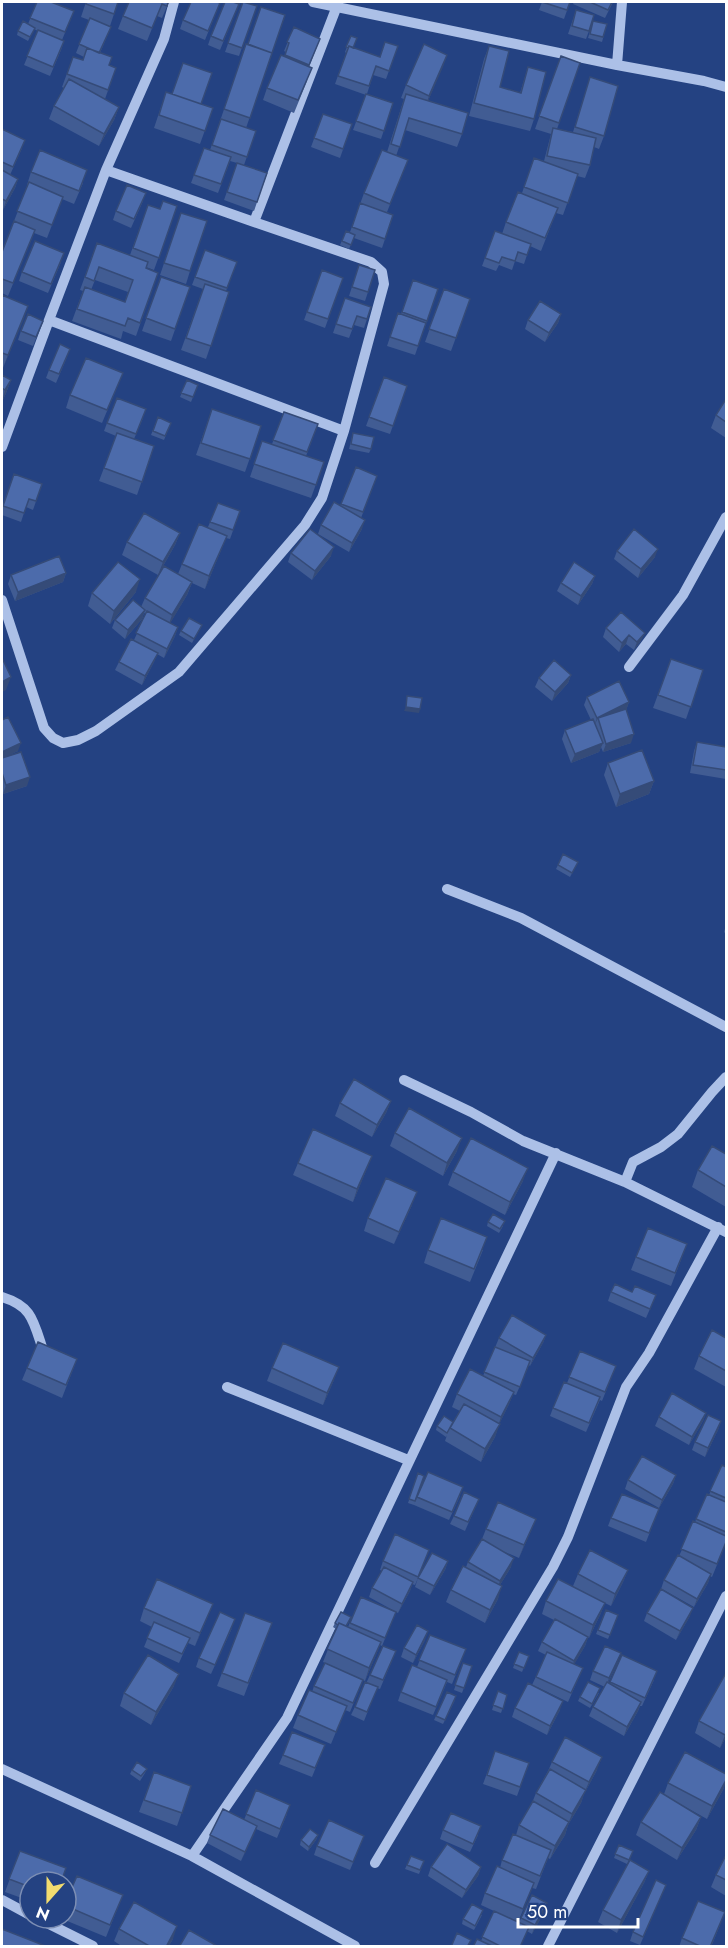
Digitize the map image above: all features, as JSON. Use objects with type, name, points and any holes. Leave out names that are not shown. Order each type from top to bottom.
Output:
[{"type":"street","points":[[2,447],[106,171],[164,39],[174,2]]},
{"type":"street","points":[[313,2],[726,87]]},
{"type":"street","points":[[618,65],[622,2]]},
{"type":"street","points":[[254,222],[337,6]]},
{"type":"street","points":[[2,600],[44,728],[53,738],[63,742],[78,740],[96,731],[179,672],[305,525],[322,498],[344,431],[384,284],[382,272],[371,262],[106,171]]},
{"type":"street","points":[[49,320],[344,431]]},
{"type":"street","points":[[629,667],[683,595],[726,517]]},
{"type":"street","points":[[447,889],[521,918],[726,1027]]},
{"type":"street","points":[[625,1182],[633,1162],[661,1147],[678,1134],[726,1077]]},
{"type":"street","points":[[375,1863],[553,1567],[568,1537],[626,1387],[649,1353],[722,1230],[625,1182],[523,1141],[487,1120],[404,1080]]},
{"type":"street","points":[[192,1856],[287,1718],[556,1153]]},
{"type":"street","points":[[2,1297],[24,1307],[34,1323],[42,1347]]},
{"type":"street","points":[[227,1387],[408,1460]]},
{"type":"street","points":[[548,1947],[726,1596]]},
{"type":"street","points":[[2,1769],[192,1856],[355,1947]]},
{"type":"street","points":[[2,1900],[18,1909]]},
{"type":"street","points":[[60,1930],[93,1947]]},
{"type":"building","points":[[37,2],[51,2],[74,11],[65,32],[30,18]]},
{"type":"building","points":[[86,2],[118,2],[114,14],[86,4]]},
{"type":"building","points":[[129,2],[168,2],[167,6],[162,4],[152,28],[123,16]]},
{"type":"building","points":[[191,2],[220,3],[208,31],[183,20]]},
{"type":"building","points":[[225,2],[239,4],[223,41],[211,36]]},
{"type":"building","points":[[243,2],[257,6],[242,48],[228,43]]},
{"type":"building","points":[[542,2],[570,2],[567,10]]},
{"type":"building","points":[[590,2],[612,2],[608,10]]},
{"type":"building","points":[[261,7],[285,15],[272,53],[248,44]]},
{"type":"building","points":[[576,10],[594,15],[589,31],[572,26]]},
{"type":"building","points":[[90,18],[111,27],[99,53],[79,44]]},
{"type":"building","points":[[23,21],[35,28],[30,37],[18,31]]},
{"type":"building","points":[[593,21],[607,24],[603,37],[590,34]]},
{"type":"building","points":[[294,27],[320,39],[309,65],[285,55],[289,43],[287,42]]},
{"type":"building","points":[[38,30],[64,41],[53,67],[27,56]]},
{"type":"building","points":[[351,36],[357,38],[353,48],[349,46],[348,48],[346,47]]},
{"type":"building","points":[[385,42],[398,46],[389,71],[376,66],[369,86],[338,76],[349,46],[380,57]]},
{"type":"building","points":[[246,44],[272,53],[250,118],[224,109]]},
{"type":"building","points":[[424,44],[447,55],[429,96],[406,85]]},
{"type":"building","points":[[489,46],[509,51],[500,87],[521,93],[528,67],[546,72],[534,119],[474,103]]},
{"type":"building","points":[[87,48],[112,57],[109,65],[116,68],[108,90],[67,74],[73,57],[83,60]]},
{"type":"building","points":[[281,55],[312,68],[298,100],[267,88]]},
{"type":"building","points":[[561,56],[580,63],[559,123],[539,116]]},
{"type":"building","points":[[183,63],[212,73],[201,104],[172,94]]},
{"type":"building","points":[[590,77],[618,86],[604,136],[575,127]]},
{"type":"building","points":[[69,79],[119,107],[104,134],[54,106]]},
{"type":"building","points":[[166,92],[213,108],[205,131],[159,115]]},
{"type":"building","points":[[366,94],[393,103],[384,131],[356,121]]},
{"type":"building","points":[[406,94],[468,113],[462,134],[409,118],[400,147],[391,144]]},
{"type":"building","points":[[323,114],[352,124],[343,149],[314,138]]},
{"type":"building","points":[[221,119],[256,131],[247,157],[212,145]]},
{"type":"building","points":[[553,128],[596,138],[590,165],[547,156]]},
{"type":"building","points":[[2,129],[25,140],[13,167],[2,162]]},
{"type":"building","points":[[204,148],[231,157],[221,184],[194,175]]},
{"type":"building","points":[[40,150],[87,170],[79,191],[31,172]]},
{"type":"building","points":[[382,150],[408,160],[390,204],[364,193]]},
{"type":"building","points":[[534,158],[578,174],[568,203],[524,187]]},
{"type":"building","points":[[237,163],[267,173],[257,202],[227,192]]},
{"type":"building","points":[[2,170],[18,179],[6,201],[2,199]]},
{"type":"building","points":[[29,182],[63,197],[52,225],[17,211]]},
{"type":"building","points":[[127,185],[146,193],[134,219],[116,211]]},
{"type":"building","points":[[518,192],[558,208],[545,238],[506,222]]},
{"type":"building","points":[[163,201],[177,206],[159,258],[133,248],[148,205],[160,209]]},
{"type":"building","points":[[360,203],[393,215],[385,239],[352,227]]},
{"type":"building","points":[[181,213],[207,221],[190,271],[164,263]]},
{"type":"building","points":[[14,221],[35,230],[13,283],[2,279],[2,252]]},
{"type":"building","points":[[346,231],[355,235],[351,245],[342,241]]},
{"type":"building","points":[[495,231],[531,244],[527,255],[518,252],[515,261],[502,257],[499,263],[485,258]]},
{"type":"building","points":[[35,241],[64,253],[51,284],[22,272]]},
{"type":"building","points":[[97,243],[148,262],[146,268],[158,273],[140,323],[128,318],[125,326],[77,309],[85,287],[125,302],[133,280],[99,267],[94,281],[85,277]]},
{"type":"building","points":[[205,250],[237,262],[227,288],[195,277]]},
{"type":"building","points":[[359,265],[375,270],[368,292],[352,287]]},
{"type":"building","points":[[322,270],[343,278],[328,319],[307,312]]},
{"type":"building","points":[[161,277],[190,287],[175,329],[146,318]]},
{"type":"building","points":[[413,280],[438,289],[427,321],[402,312]]},
{"type":"building","points":[[205,284],[229,292],[211,346],[186,338]]},
{"type":"building","points":[[444,289],[470,299],[456,338],[429,329]]},
{"type":"building","points":[[2,295],[28,306],[8,355],[2,353]]},
{"type":"building","points":[[345,298],[371,307],[367,319],[357,316],[352,329],[336,324]]},
{"type":"building","points":[[540,301],[561,314],[549,333],[528,320]]},
{"type":"building","points":[[398,313],[426,323],[418,346],[390,337]]},
{"type":"building","points":[[28,314],[43,321],[36,337],[21,331]]},
{"type":"building","points":[[60,344],[70,349],[59,374],[49,370]]},
{"type":"building","points":[[86,358],[123,373],[107,410],[70,395]]},
{"type":"building","points":[[2,375],[11,380],[5,390],[2,388]]},
{"type":"building","points":[[384,377],[407,386],[393,426],[369,417]]},
{"type":"building","points":[[187,380],[198,385],[193,397],[181,393]]},
{"type":"building","points":[[117,398],[146,409],[136,434],[107,423]]},
{"type":"building","points":[[726,399],[726,422],[716,415]]},
{"type":"building","points":[[212,409],[261,426],[250,459],[201,443]]},
{"type":"building","points":[[284,412],[318,424],[307,452],[273,440]]},
{"type":"building","points":[[158,417],[171,423],[165,436],[153,431]]},
{"type":"building","points":[[117,433],[154,446],[142,482],[104,468]]},
{"type":"building","points":[[353,433],[374,437],[371,449],[351,444]]},
{"type":"building","points":[[262,441],[324,462],[316,485],[254,464]]},
{"type":"building","points":[[356,467],[377,476],[363,512],[341,504]]},
{"type":"building","points":[[14,474],[42,484],[36,501],[29,499],[24,513],[3,506]]},
{"type":"building","points":[[334,502],[365,520],[352,543],[321,525]]},
{"type":"building","points":[[218,503],[240,511],[233,530],[210,522]]},
{"type":"building","points":[[144,513],[180,533],[163,562],[127,542]]},
{"type":"building","points":[[199,524],[227,536],[209,576],[182,564]]},
{"type":"building","points":[[310,529],[334,547],[315,571],[291,553]]},
{"type":"building","points":[[634,529],[658,549],[641,569],[617,551]]},
{"type":"building","points":[[59,556],[66,573],[18,592],[11,575]]},
{"type":"building","points":[[118,562],[140,579],[114,611],[92,593]]},
{"type":"building","points":[[574,562],[595,576],[581,596],[561,583]]},
{"type":"building","points":[[164,566],[192,582],[172,615],[145,598]]},
{"type":"building","points":[[133,600],[145,610],[128,630],[115,620]]},
{"type":"building","points":[[147,611],[178,627],[167,649],[136,633]]},
{"type":"building","points":[[621,612],[645,633],[637,642],[629,635],[622,643],[606,628]]},
{"type":"building","points":[[189,618],[202,625],[194,639],[181,631]]},
{"type":"building","points":[[131,639],[158,653],[145,676],[119,662]]},
{"type":"building","points":[[2,658],[11,677],[2,682]]},
{"type":"building","points":[[671,659],[703,670],[691,707],[658,695]]},
{"type":"building","points":[[554,660],[571,675],[555,692],[539,678]]},
{"type":"building","points":[[619,681],[629,702],[597,718],[587,697]]},
{"type":"building","points":[[407,696],[422,698],[420,709],[406,707]]},
{"type":"building","points":[[626,709],[634,734],[606,744],[598,718]]},
{"type":"building","points":[[8,717],[21,743],[2,752],[2,720]]},
{"type":"building","points":[[593,719],[603,743],[575,754],[565,730]]},
{"type":"building","points":[[697,742],[726,747],[726,770],[693,765]]},
{"type":"building","points":[[642,750],[654,781],[620,794],[608,763]]},
{"type":"building","points":[[21,752],[30,777],[6,785],[2,773],[2,758]]},
{"type":"building","points":[[563,854],[578,862],[572,873],[558,865]]},
{"type":"building","points":[[354,1079],[391,1101],[377,1125],[340,1103]]},
{"type":"building","points":[[409,1108],[462,1138],[447,1163],[395,1133]]},
{"type":"building","points":[[313,1129],[372,1156],[357,1189],[298,1163]]},
{"type":"building","points":[[471,1138],[528,1168],[510,1202],[453,1172]]},
{"type":"building","points":[[712,1146],[726,1154],[726,1187],[698,1170]]},
{"type":"building","points":[[386,1178],[417,1192],[399,1232],[368,1218]]},
{"type":"building","points":[[493,1214],[505,1221],[500,1229],[488,1222]]},
{"type":"building","points":[[441,1218],[487,1237],[474,1269],[428,1250]]},
{"type":"building","points":[[648,1228],[687,1244],[675,1273],[636,1257]]},
{"type":"building","points":[[615,1284],[632,1292],[635,1286],[656,1295],[650,1309],[611,1292]]},
{"type":"building","points":[[512,1315],[546,1335],[533,1358],[499,1338]]},
{"type":"building","points":[[712,1330],[726,1338],[726,1371],[699,1356]]},
{"type":"building","points":[[38,1342],[77,1359],[66,1385],[27,1368]]},
{"type":"building","points":[[283,1343],[339,1367],[327,1393],[272,1368]]},
{"type":"building","points":[[495,1347],[530,1361],[520,1387],[484,1372]]},
{"type":"building","points":[[580,1351],[616,1366],[605,1392],[569,1377]]},
{"type":"building","points":[[470,1369],[514,1392],[501,1417],[457,1394]]},
{"type":"building","points":[[564,1382],[600,1397],[589,1423],[553,1408]]},
{"type":"building","points":[[672,1393],[706,1413],[692,1437],[659,1417]]},
{"type":"building","points":[[464,1404],[500,1424],[485,1449],[450,1428]]},
{"type":"building","points":[[708,1415],[721,1421],[708,1448],[695,1442]]},
{"type":"building","points":[[444,1416],[453,1422],[447,1433],[437,1426]]},
{"type":"building","points":[[642,1456],[676,1475],[662,1500],[628,1480]]},
{"type":"building","points":[[722,1465],[726,1467],[726,1498],[710,1491]]},
{"type":"building","points":[[428,1472],[463,1487],[452,1512],[417,1497]]},
{"type":"building","points":[[418,1473],[424,1476],[415,1501],[409,1499]]},
{"type":"building","points":[[464,1492],[479,1499],[468,1522],[454,1516]]},
{"type":"building","points":[[622,1494],[659,1509],[649,1533],[611,1518]]},
{"type":"building","points":[[707,1494],[726,1502],[726,1532],[696,1519]]},
{"type":"building","points":[[498,1502],[536,1519],[524,1545],[486,1529]]},
{"type":"building","points":[[693,1521],[726,1536],[726,1542],[717,1564],[681,1549]]},
{"type":"building","points":[[395,1534],[429,1550],[418,1577],[383,1561]]},
{"type":"building","points":[[482,1539],[514,1558],[500,1581],[468,1562]]},
{"type":"building","points":[[590,1550],[628,1570],[615,1594],[578,1574]]},
{"type":"building","points":[[432,1553],[448,1561],[434,1586],[418,1578]]},
{"type":"building","points":[[678,1555],[711,1574],[697,1599],[664,1580]]},
{"type":"building","points":[[463,1566],[502,1586],[490,1610],[451,1590]]},
{"type":"building","points":[[384,1567],[413,1582],[402,1604],[372,1588]]},
{"type":"building","points":[[157,1579],[213,1604],[200,1633],[144,1608]]},
{"type":"building","points":[[558,1579],[605,1603],[593,1625],[546,1601]]},
{"type":"building","points":[[661,1589],[693,1608],[680,1631],[647,1613]]},
{"type":"building","points":[[361,1597],[396,1612],[385,1638],[350,1623]]},
{"type":"building","points":[[606,1610],[618,1615],[610,1635],[598,1630]]},
{"type":"building","points":[[220,1612],[235,1619],[215,1665],[199,1658]]},
{"type":"building","points":[[341,1612],[351,1617],[346,1626],[335,1623]]},
{"type":"building","points":[[245,1613],[272,1623],[248,1683],[222,1673]]},
{"type":"building","points":[[555,1619],[588,1637],[574,1661],[542,1642]]},
{"type":"building","points":[[154,1622],[190,1638],[182,1654],[147,1638]]},
{"type":"building","points":[[339,1623],[381,1642],[369,1668],[327,1649]]},
{"type":"building","points":[[417,1625],[428,1631],[416,1655],[404,1648]]},
{"type":"building","points":[[430,1635],[466,1649],[455,1675],[419,1660]]},
{"type":"building","points":[[383,1646],[396,1651],[383,1680],[370,1675]]},
{"type":"building","points":[[605,1646],[621,1653],[609,1678],[593,1671]]},
{"type":"building","points":[[519,1652],[529,1656],[524,1668],[514,1664]]},
{"type":"building","points":[[547,1652],[583,1668],[571,1693],[536,1677]]},
{"type":"building","points":[[148,1655],[179,1674],[156,1712],[124,1693]]},
{"type":"building","points":[[622,1655],[657,1671],[645,1698],[610,1682]]},
{"type":"building","points":[[325,1663],[363,1680],[353,1703],[314,1686]]},
{"type":"building","points":[[463,1663],[472,1666],[464,1688],[455,1685]]},
{"type":"building","points":[[412,1665],[447,1680],[436,1707],[401,1692]]},
{"type":"building","points":[[726,1673],[726,1733],[725,1735],[699,1721]]},
{"type":"building","points":[[365,1682],[378,1687],[367,1712],[355,1707]]},
{"type":"building","points":[[588,1682],[600,1688],[592,1704],[580,1697]]},
{"type":"building","points":[[607,1682],[641,1702],[627,1727],[593,1707]]},
{"type":"building","points":[[528,1683],[563,1701],[550,1726],[515,1708]]},
{"type":"building","points":[[309,1690],[347,1706],[336,1732],[298,1715]]},
{"type":"building","points":[[498,1691],[507,1695],[503,1709],[493,1705]]},
{"type":"building","points":[[447,1692],[456,1696],[445,1720],[436,1716]]},
{"type":"building","points":[[292,1732],[325,1745],[315,1768],[283,1755]]},
{"type":"building","points":[[565,1737],[602,1757],[589,1782],[552,1762]]},
{"type":"building","points":[[495,1751],[529,1763],[520,1787],[487,1775]]},
{"type":"building","points":[[685,1752],[726,1774],[726,1780],[712,1806],[668,1783]]},
{"type":"building","points":[[137,1762],[147,1769],[141,1776],[132,1770]]},
{"type":"building","points":[[550,1769],[586,1790],[572,1814],[536,1793]]},
{"type":"building","points":[[154,1772],[191,1786],[182,1813],[144,1800]]},
{"type":"building","points":[[256,1790],[290,1805],[280,1829],[246,1814]]},
{"type":"building","points":[[660,1792],[701,1817],[682,1848],[641,1822]]},
{"type":"building","points":[[533,1801],[569,1822],[555,1846],[519,1825]]},
{"type":"building","points":[[223,1809],[257,1826],[245,1852],[210,1835]]},
{"type":"building","points":[[451,1813],[481,1826],[473,1844],[443,1830]]},
{"type":"building","points":[[329,1820],[364,1836],[353,1862],[317,1846]]},
{"type":"building","points":[[310,1829],[318,1835],[309,1847],[301,1840]]},
{"type":"building","points":[[513,1834],[551,1850],[540,1876],[502,1860]]},
{"type":"building","points":[[447,1844],[481,1867],[466,1890],[431,1867]]},
{"type":"building","points":[[619,1845],[633,1851],[629,1860],[615,1854]]},
{"type":"building","points":[[20,1851],[66,1868],[65,1870],[18,1870],[18,1882],[9,1879]]},
{"type":"building","points":[[726,1855],[726,1880],[716,1875]]},
{"type":"building","points":[[411,1856],[424,1861],[420,1870],[407,1865]]},
{"type":"building","points":[[630,1860],[649,1871],[621,1920],[603,1910]]},
{"type":"building","points":[[497,1866],[534,1883],[523,1909],[485,1893]]},
{"type":"building","points":[[78,1876],[123,1895],[110,1925],[78,1911]]},
{"type":"building","points":[[656,1880],[666,1885],[643,1937],[633,1932]]},
{"type":"building","points":[[532,1895],[547,1903],[535,1925],[521,1918]]},
{"type":"building","points":[[698,1901],[725,1912],[710,1947],[702,1947],[682,1938]]},
{"type":"building","points":[[134,1902],[177,1926],[166,1947],[151,1947],[119,1929]]},
{"type":"building","points":[[472,1904],[483,1910],[475,1926],[463,1919]]},
{"type":"building","points":[[494,1911],[529,1927],[520,1947],[502,1947],[482,1937]]},
{"type":"building","points":[[2,1929],[48,1947],[2,1947]]},
{"type":"building","points":[[189,1930],[219,1947],[179,1947]]},
{"type":"building","points":[[457,1933],[471,1940],[467,1947],[451,1947]]},
{"type":"building","points":[[477,1939],[494,1947],[473,1947]]}]
